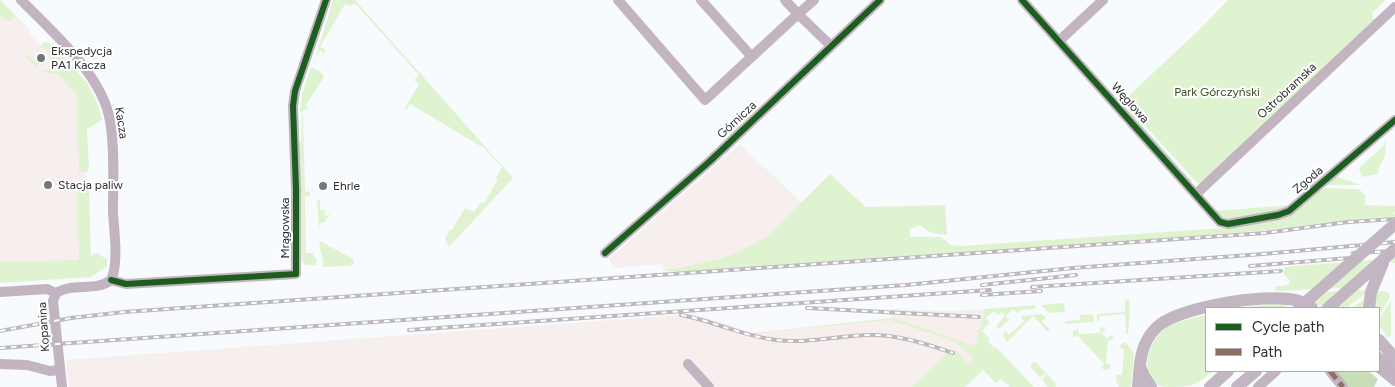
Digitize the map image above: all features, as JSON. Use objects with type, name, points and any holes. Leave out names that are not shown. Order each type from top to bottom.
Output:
[{"type":"main road","points":[[1300,307],[1395,224]]},
{"type":"main road","points":[[1329,307],[1391,253]]},
{"type":"main road","points":[[1369,307],[1369,298],[1373,285],[1391,253]]},
{"type":"main road","points":[[1210,307],[1274,298],[1298,300],[1310,307]]},
{"type":"main road","points":[[1138,387],[1142,350],[1151,333],[1165,320],[1179,314],[1205,308]]},
{"type":"main road","points":[[1380,341],[1395,358]]},
{"type":"main road","points":[[1139,364],[1151,387]]},
{"type":"main road","points":[[1210,387],[1227,372]]},
{"type":"main road","points":[[1237,387],[1253,373]]},
{"type":"street","name":"Kacza","points":[[21,0],[89,74],[106,106],[110,121],[112,159],[114,267],[111,280]]},
{"type":"street","name":"Mrągowska","points":[[56,293],[67,288],[100,286],[111,280],[126,284],[296,274],[293,106],[295,91],[326,0]]},
{"type":"street","points":[[618,0],[705,100],[814,0]]},
{"type":"street","points":[[701,0],[752,58]]},
{"type":"street","points":[[785,0],[831,46]]},
{"type":"street","name":"Górnicza","points":[[605,253],[709,162],[880,0]]},
{"type":"street","name":"Węglowa","points":[[1022,0],[1220,222]]},
{"type":"street","points":[[1059,41],[1103,0]]},
{"type":"street","name":"Ostrobramska","points":[[1196,194],[1395,7]]},
{"type":"street","name":"Zgoda","points":[[1220,222],[1228,224],[1278,215],[1289,211],[1395,120]]},
{"type":"street","name":"Kopanina","points":[[0,292],[47,289],[56,293],[54,302],[62,387]]},
{"type":"street","points":[[1380,358],[1395,371]]},
{"type":"street","points":[[688,364],[709,387]]},
{"type":"street","points":[[0,365],[27,365],[50,371],[60,370]]},
{"type":"street","points":[[1380,369],[1395,381]]},
{"type":"street","points":[[1258,387],[1275,372]]},
{"type":"street","points":[[1331,372],[1343,387]]},
{"type":"shaded area","points":[[0,0],[30,30],[28,33],[41,46],[45,47],[84,94],[89,262],[0,263]]},
{"type":"shaded area","points":[[740,144],[802,203],[768,236],[740,251],[719,259],[664,271],[662,264],[614,268],[609,259]]},
{"type":"shaded area","points":[[892,309],[947,311],[985,309],[976,346],[987,358],[970,376],[946,355],[912,387],[69,387],[66,360],[694,314],[750,333],[891,318]]},
{"type":"green space","points":[[0,0],[16,16],[10,21],[5,20],[0,15]]},
{"type":"green space","points":[[333,0],[355,0],[513,178],[449,247],[445,239],[450,230],[452,230],[465,208],[474,212],[481,202],[484,203],[498,179],[496,178],[502,167],[484,148],[410,104],[407,109],[405,108],[419,84],[414,80],[419,75],[355,3],[350,6],[345,4],[320,47],[326,50],[322,56],[323,52],[320,50],[317,56]]},
{"type":"green space","name":"Park Górczyński","points":[[1228,0],[1386,0],[1372,13],[1376,21],[1203,183],[1197,183],[1123,101],[1199,30]]},
{"type":"green space","points":[[45,42],[52,44],[88,84],[98,104],[102,120],[87,129],[89,169],[86,172],[79,172],[77,95],[58,74],[41,70],[53,70],[57,66],[49,57],[50,54],[44,47],[40,46]]},
{"type":"green space","points":[[28,54],[34,61],[39,63],[37,66],[39,69],[26,57]]},
{"type":"green space","points":[[312,67],[323,74],[324,77],[306,105],[309,109],[303,110],[300,113],[302,94]]},
{"type":"green space","points":[[1121,102],[1192,182],[1189,181],[1119,103]]},
{"type":"green space","points":[[302,114],[305,191],[310,192],[310,196],[305,197],[306,253],[312,253],[317,261],[315,265],[305,265],[300,258],[298,142],[301,142]]},
{"type":"green space","points":[[1386,140],[1385,156],[1379,167],[1378,174],[1363,177],[1359,168],[1383,146]]},
{"type":"green space","points":[[830,174],[866,207],[945,205],[947,235],[932,233],[920,225],[910,229],[910,237],[941,237],[951,245],[960,246],[1225,228],[1280,218],[1325,188],[1359,189],[1365,195],[1365,205],[1395,206],[1393,214],[1395,214],[1395,217],[1357,219],[1283,229],[1193,236],[679,272],[664,271],[719,259],[740,251],[768,236]]},
{"type":"green space","points":[[1336,176],[1360,185],[1326,185]]},
{"type":"green space","points":[[86,182],[93,183],[94,187],[89,189],[91,256],[96,253],[107,259],[107,266],[91,277],[0,283],[0,262],[79,260],[77,191],[80,185]]},
{"type":"green space","points":[[320,199],[320,210],[326,210],[324,214],[327,216],[331,212],[324,223],[321,222],[319,226],[321,228],[319,229],[317,200]]},
{"type":"green space","points":[[1291,205],[1284,209],[1232,220],[1223,219],[1215,211]]},
{"type":"green space","points":[[320,241],[353,259],[353,265],[323,267],[319,247]]},
{"type":"green space","points":[[1395,258],[1395,263],[1388,261],[1342,288],[1275,291],[1276,286],[1289,284],[1290,281],[1284,274],[1284,267]]},
{"type":"green space","points":[[1358,290],[1365,291],[1365,294],[1347,307],[1338,307]]},
{"type":"green space","points":[[1338,291],[1321,307],[1315,303],[1327,292]]},
{"type":"green space","points":[[1384,291],[1389,293],[1390,297],[1380,314],[1380,307],[1353,307],[1375,292]]},
{"type":"green space","points":[[1129,299],[1128,334],[1126,334],[1125,314],[1099,316],[1099,321],[1097,321],[1097,314],[1125,312],[1125,300]]},
{"type":"green space","points":[[1391,300],[1391,336],[1387,338],[1380,326],[1380,317]]},
{"type":"green space","points":[[1064,303],[1065,312],[1049,313],[1041,305]]},
{"type":"green space","points":[[1272,304],[1289,304],[1286,307],[1246,307]]},
{"type":"green space","points":[[1036,305],[1035,309],[1021,310],[1017,313],[1013,309],[1006,316],[1009,320],[999,329],[996,326],[1005,316],[1002,312],[998,315],[994,311],[986,318],[990,322],[982,331],[990,339],[988,341],[994,348],[996,347],[1034,387],[1010,387],[1001,379],[996,383],[983,370],[965,387],[912,387],[947,353],[953,355],[951,350],[957,351],[968,364],[974,358],[954,341],[890,320],[748,334],[893,318],[975,346],[985,309]]},
{"type":"green space","points":[[1042,314],[1046,318],[1042,321],[1050,330],[1048,332],[1033,316],[1007,342],[1004,337],[1005,331],[1009,335],[1024,321],[1022,316]]},
{"type":"green space","points":[[1093,314],[1094,322],[1065,324],[1065,321],[1080,320],[1080,315]]},
{"type":"green space","points":[[1205,315],[1205,372],[1212,372],[1199,382],[1190,385],[1163,387],[1157,385],[1151,379],[1148,372],[1148,355],[1151,347],[1160,333],[1166,328]]},
{"type":"green space","points":[[1100,327],[1106,329],[1102,333],[1107,338],[1112,335],[1114,340],[1108,340],[1106,364],[1111,364],[1107,370],[1100,368],[1104,364],[1077,335],[1073,338],[1073,331],[1078,329],[1079,334],[1100,333]]},
{"type":"green space","points":[[1126,342],[1134,354],[1131,387],[1119,387],[1116,375],[1122,375],[1124,349],[1119,348],[1121,344]]},
{"type":"green space","points":[[1033,361],[1046,373],[1040,378],[1030,366]]},
{"type":"green space","points":[[1333,372],[1369,372],[1378,379],[1374,387],[1346,387]]},
{"type":"green space","points":[[1047,374],[1057,385],[1055,387],[1048,387],[1042,380]]},
{"type":"railway","points":[[0,331],[71,318],[124,312],[1265,233],[1348,222],[1395,219]]},
{"type":"railway","points":[[0,348],[906,285],[1073,268],[1395,242]]},
{"type":"railway","points":[[1353,253],[1395,251]]},
{"type":"railway","points":[[1250,266],[1362,257]]},
{"type":"railway","points":[[1032,287],[1281,271]]},
{"type":"railway","points":[[982,285],[1076,275]]},
{"type":"railway","points":[[409,330],[990,290]]},
{"type":"railway","points":[[982,295],[1041,291]]},
{"type":"railway","points":[[807,308],[979,317]]},
{"type":"railway","points":[[681,315],[776,340],[800,341],[859,335],[882,335],[933,346],[953,353]]},
{"type":"marked path","points":[[1331,372],[1343,387]]},
{"type":"cycle path","points":[[111,280],[126,284],[296,274],[293,106],[295,91],[326,0]]},
{"type":"cycle path","points":[[605,253],[709,162],[880,0]]},
{"type":"cycle path","points":[[1022,0],[1220,222],[1228,224],[1278,215],[1289,211],[1395,120]]},
{"type":"place","name":"Ekspedycja PA1 Kacza","points":[[41,58]]},
{"type":"place","name":"Stacja paliw","points":[[48,185]]},
{"type":"place","name":"Ehrle","points":[[323,186]]}]
